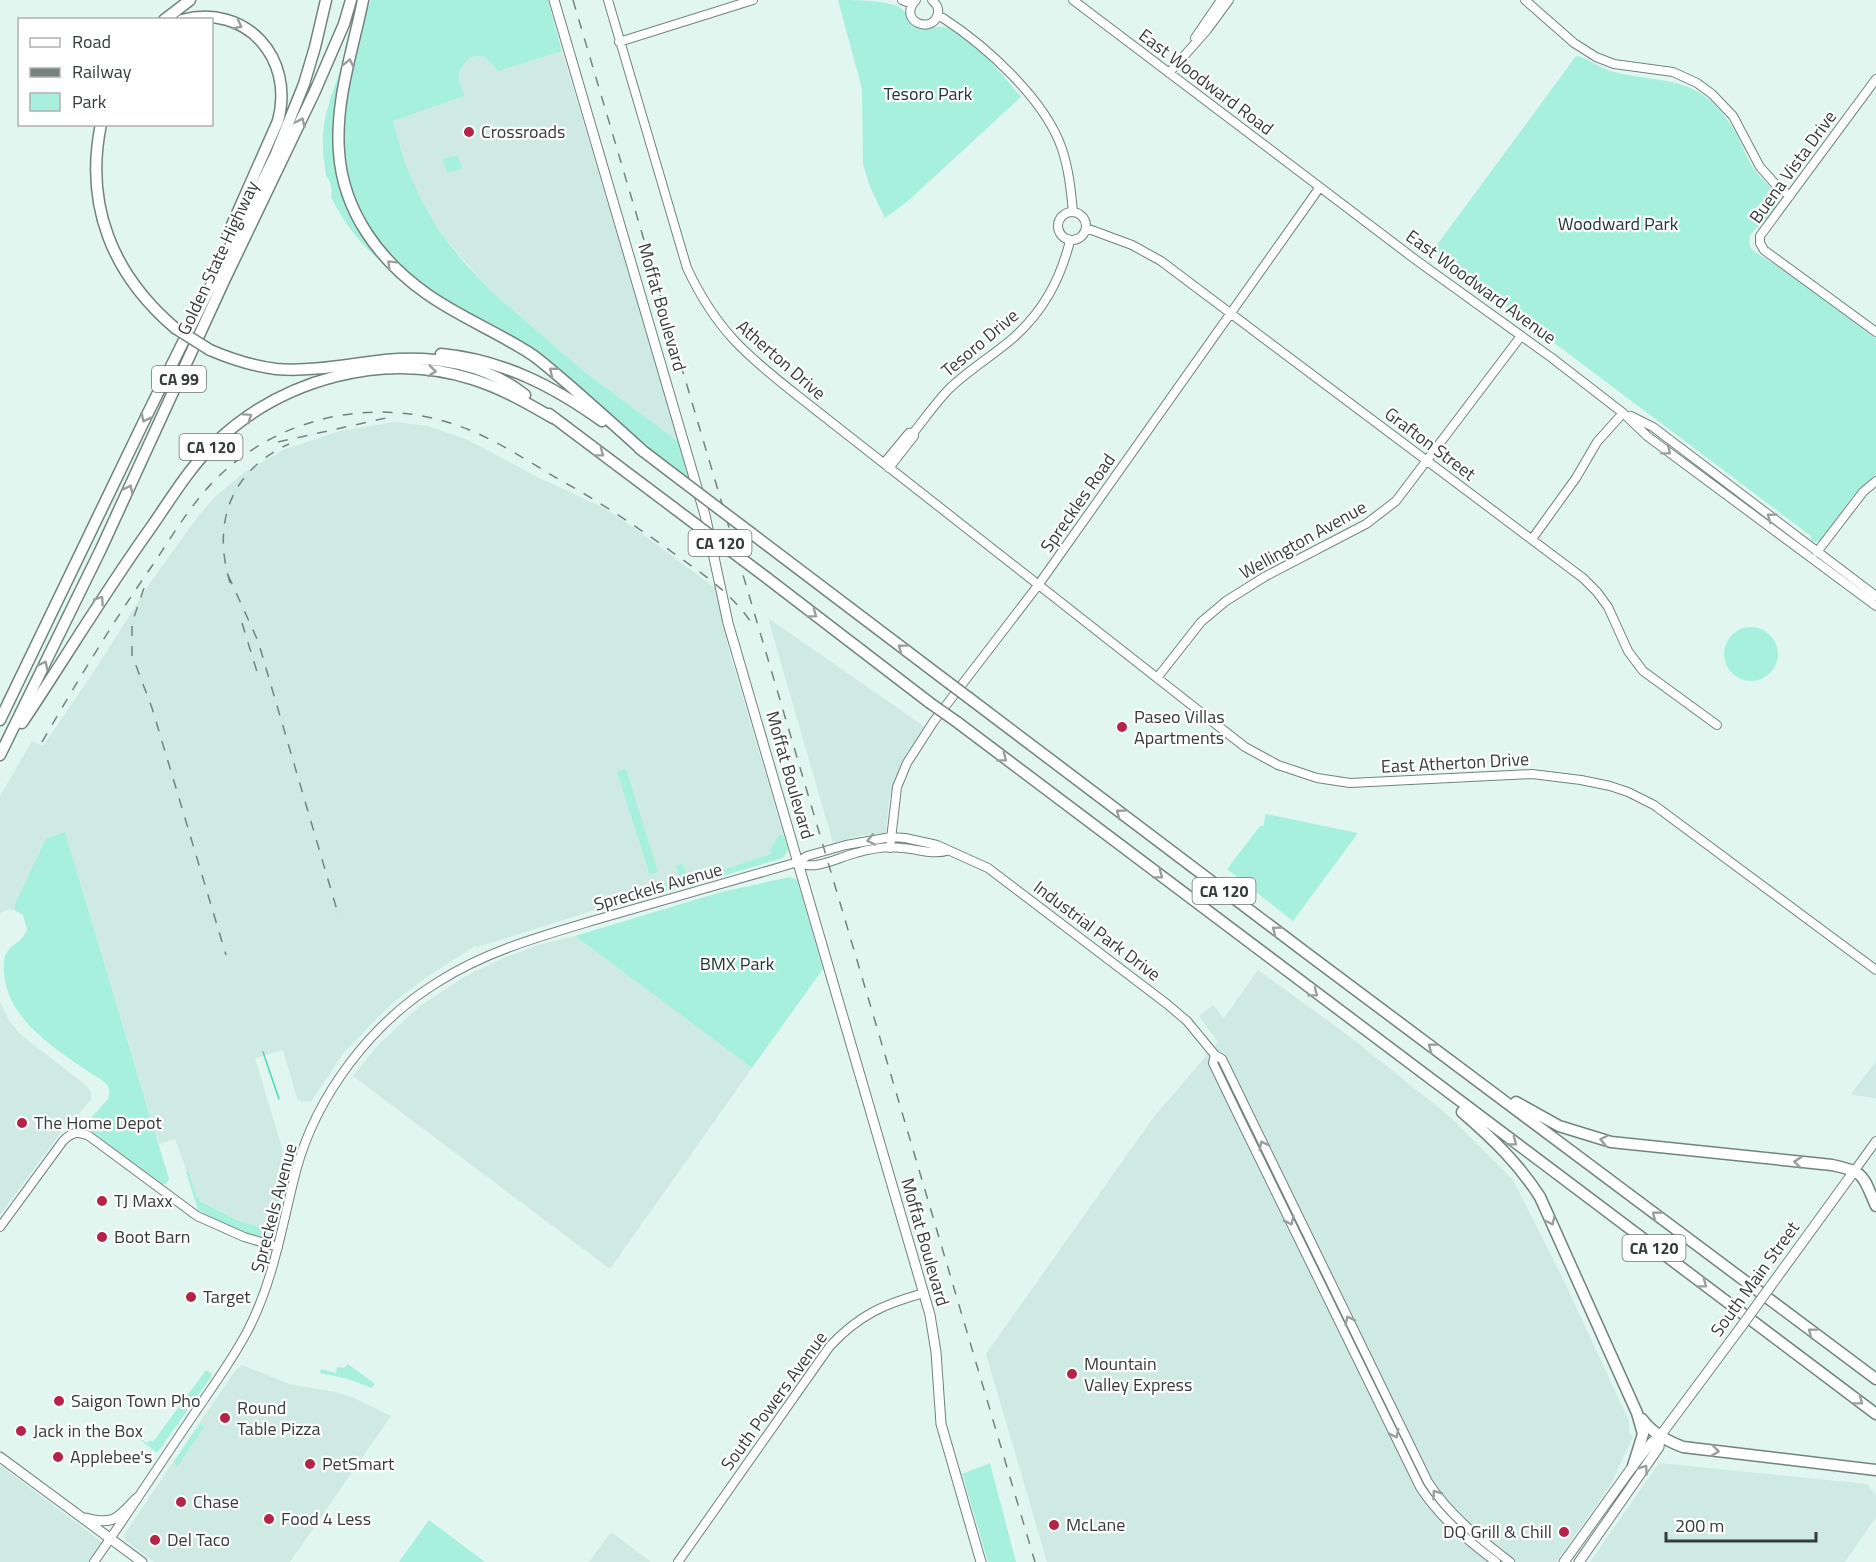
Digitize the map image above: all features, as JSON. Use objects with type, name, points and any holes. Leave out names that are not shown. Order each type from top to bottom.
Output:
[{"type":"highway","points":[[167,18],[190,0]]},
{"type":"highway","name":"Golden State Highway","points":[[0,720],[275,156],[304,84],[326,0]]},
{"type":"highway","name":"Golden State Highway","points":[[0,755],[101,549],[224,281],[310,101],[344,24],[351,0]]},
{"type":"highway","points":[[363,0],[342,96],[338,135],[339,155],[346,190],[376,248],[404,276],[429,295],[534,357],[605,415],[644,452]]},
{"type":"highway","points":[[190,328],[194,307],[275,129],[282,102],[280,75],[274,60],[260,40],[249,31],[219,17],[191,18]]},
{"type":"highway","name":"CA 120","points":[[103,126],[100,158],[101,189],[112,237],[125,264],[142,290],[176,326],[210,348],[248,359],[291,365],[402,354],[445,355],[482,361],[512,369],[571,399],[1876,1379]]},
{"type":"highway","points":[[210,348],[236,360],[277,369],[313,369],[409,359],[445,361],[498,378],[521,392],[553,418]]},
{"type":"highway","name":"CA 120","points":[[0,755],[121,569],[201,458],[238,424],[272,401],[292,391],[335,376],[376,369],[440,371],[487,384],[519,398],[553,418],[1876,1414]]},
{"type":"highway","points":[[1433,1082],[1445,1096],[1496,1141],[1526,1176],[1540,1197],[1637,1413],[1643,1434],[1633,1466]]},
{"type":"highway","points":[[1479,1083],[1498,1090],[1551,1122],[1596,1139],[1832,1165],[1856,1170],[1864,1179],[1876,1206]]},
{"type":"highway","points":[[1637,1413],[1647,1426],[1660,1436],[1683,1447],[1876,1470]]},
{"type":"main road","name":"Moffat Boulevard","points":[[554,0],[705,515],[728,623],[924,1293],[936,1352],[941,1424],[981,1562]]},
{"type":"main road","name":"South Main Street","points":[[1564,1562],[1595,1517],[1652,1442],[1660,1436],[1856,1170]]},
{"type":"main road","name":"South Main Street","points":[[1581,1560],[1659,1447],[1660,1436]]},
{"type":"main road","points":[[0,1457],[142,1562]]},
{"type":"main road","points":[[1619,1485],[1628,1492]]},
{"type":"main road","points":[[81,1516],[107,1522],[119,1516],[137,1498]]},
{"type":"main road","points":[[1581,1560],[1584,1546],[1597,1524],[1595,1517]]},
{"type":"street","name":"Atherton Drive","points":[[608,0],[687,268],[711,313],[724,331],[754,361],[1039,584]]},
{"type":"street","points":[[619,42],[753,0]]},
{"type":"street","points":[[902,0],[914,2],[910,13],[918,24],[927,25],[937,16],[938,8],[932,0]]},
{"type":"street","name":"East Woodward Road","points":[[1073,0],[1320,187]]},
{"type":"street","points":[[1169,73],[1221,0]]},
{"type":"street","points":[[1186,51],[1207,30],[1229,0]]},
{"type":"street","points":[[1525,0],[1574,43],[1596,57],[1614,64],[1673,72],[1697,83],[1712,94],[1733,116],[1760,167],[1777,186],[1790,196]]},
{"type":"street","points":[[937,16],[979,42],[1019,84],[1045,116],[1061,148],[1070,182],[1073,212]]},
{"type":"street","name":"Buena Vista Drive","points":[[1876,79],[1760,236],[1762,246],[1876,332]]},
{"type":"street","name":"Spreckles Road","points":[[890,848],[897,786],[907,764],[946,704],[1039,584],[1320,187]]},
{"type":"street","name":"East Woodward Avenue","points":[[1320,187],[1623,413],[1647,436],[1876,606]]},
{"type":"street","points":[[1073,212],[1083,218],[1086,228],[1081,238],[1070,241],[1061,235],[1058,225],[1063,216],[1073,212]]},
{"type":"street","name":"Grafton Street","points":[[1086,228],[1148,253],[1532,539],[1597,592],[1608,607],[1628,651],[1643,672],[1717,725]]},
{"type":"street","name":"Tesoro Drive","points":[[886,465],[914,436],[914,432],[948,390],[1011,340],[1043,305],[1064,267],[1070,241]]},
{"type":"street","name":"Wellington Avenue","points":[[1157,678],[1201,622],[1227,601],[1266,576],[1378,516],[1407,488],[1521,336]]},
{"type":"street","points":[[1532,539],[1576,478],[1597,442],[1623,413]]},
{"type":"street","name":"East Woodward Avenue","points":[[1623,413],[1653,427],[1876,596]]},
{"type":"street","points":[[1817,552],[1863,492],[1876,481]]},
{"type":"street","name":"East Atherton Drive","points":[[1039,584],[1245,747],[1278,765],[1317,778],[1350,783],[1532,774],[1581,780],[1628,792],[1654,806],[1876,970]]},
{"type":"street","name":"Industrial Park Drive","points":[[798,862],[807,856],[846,845],[891,837],[937,845],[988,868],[1187,1021],[1215,1055],[1222,1059],[1422,1471],[1435,1493],[1460,1521],[1510,1562]]},
{"type":"street","name":"Industrial Park Drive","points":[[798,862],[809,866],[856,852],[890,848],[914,849],[936,854],[948,851]]},
{"type":"street","name":"Spreckels Avenue","points":[[94,1562],[247,1333],[268,1283],[297,1168],[306,1143],[331,1091],[354,1059],[383,1026],[428,988],[473,962],[526,941],[798,862]]},
{"type":"street","name":"Industrial Park Drive","points":[[1215,1055],[1213,1063],[1414,1475],[1427,1498],[1453,1527],[1496,1562]]},
{"type":"street","points":[[0,1227],[63,1141],[71,1133],[77,1132],[89,1136],[197,1216],[244,1237],[278,1247]]},
{"type":"street","name":"South Main Street","points":[[1856,1170],[1876,1141]]},
{"type":"street","name":"South Powers Avenue","points":[[678,1562],[830,1346],[846,1328],[869,1313],[898,1300],[924,1293]]},
{"type":"street","points":[[1358,1359],[1367,1356]]},
{"type":"street","points":[[1377,1399],[1386,1395]]},
{"type":"shaded area","points":[[562,51],[679,442],[586,373],[491,291],[441,234],[421,199],[405,163],[393,121],[465,96],[459,81],[459,71],[470,57],[484,56],[498,71]]},
{"type":"shaded area","points":[[395,422],[428,426],[468,440],[535,476],[604,508],[715,588],[729,651],[784,836],[780,834],[772,854],[709,874],[708,869],[687,875],[683,864],[676,866],[680,880],[638,892],[639,896],[478,947],[475,946],[395,1001],[343,1054],[311,1102],[298,1101],[283,1050],[255,1058],[285,1158],[267,1230],[237,1220],[197,1199],[175,1139],[159,1144],[65,832],[17,902],[14,910],[9,909],[0,913],[0,796],[32,741],[43,746],[150,583],[199,515],[215,497],[242,474],[283,450],[340,431]]},
{"type":"shaded area","points":[[768,618],[925,727],[907,753],[889,798],[886,833],[862,835],[833,843]]},
{"type":"shaded area","points":[[575,936],[752,1068],[610,1269],[353,1076],[379,1044],[420,1006],[464,977],[503,958],[538,945]]},
{"type":"shaded area","points":[[1258,970],[1349,1036],[1449,1116],[1513,1180],[1565,1283],[1629,1421],[1629,1432],[1633,1437],[1610,1486],[1556,1562],[1047,1562],[986,1354],[1153,1118],[1218,1042],[1199,1016],[1213,1005],[1224,1018]]},
{"type":"shaded area","points":[[0,1002],[10,1022],[20,1034],[87,1086],[91,1099],[78,1115],[71,1119],[0,1215]]},
{"type":"shaded area","points":[[1876,1061],[1876,1098],[1852,1095],[1852,1093]]},
{"type":"shaded area","points":[[242,1365],[289,1384],[335,1392],[354,1398],[391,1416],[290,1562],[154,1562],[126,1541],[124,1535],[236,1370]]},
{"type":"shaded area","points":[[1659,1463],[1867,1484],[1876,1495],[1876,1517],[1845,1562],[1590,1562]]},
{"type":"shaded area","points":[[0,1465],[102,1542],[89,1562],[0,1562]]},
{"type":"shaded area","points":[[611,1532],[651,1562],[589,1562]]},
{"type":"green space","points":[[371,0],[548,0],[562,51],[498,71],[484,56],[470,57],[459,71],[459,81],[465,96],[393,121],[405,163],[421,199],[441,234],[464,262],[491,291],[586,373],[679,442],[689,479],[551,365],[395,273],[366,248],[344,220],[331,197],[331,186],[326,176],[323,131],[327,110],[338,78]]},
{"type":"green space","name":"Tesoro Park","points":[[838,0],[888,3],[901,8],[911,22],[919,28],[943,27],[957,32],[987,58],[1021,97],[908,201],[885,218],[870,187],[863,164],[862,89]]},
{"type":"green space","name":"Woodward Park","points":[[1576,56],[1614,72],[1679,84],[1693,89],[1719,109],[1734,130],[1755,171],[1780,197],[1770,217],[1750,235],[1749,242],[1752,250],[1785,271],[1876,338],[1876,474],[1853,496],[1820,541],[1811,540],[1811,536],[1545,336],[1523,322],[1521,318],[1434,252]]},
{"type":"green space","points":[[458,155],[462,169],[447,173],[443,159]]},
{"type":"green space","points":[[1751,627],[1761,629],[1770,635],[1776,644],[1778,654],[1776,664],[1770,673],[1761,679],[1751,681],[1741,679],[1732,673],[1726,664],[1724,654],[1726,644],[1732,635],[1741,629]]},
{"type":"green space","points":[[626,769],[658,872],[650,875],[617,772]]},
{"type":"green space","points":[[1266,814],[1358,833],[1293,921],[1227,869],[1260,826],[1263,826]]},
{"type":"green space","points":[[65,832],[169,1179],[166,1184],[161,1184],[91,1131],[90,1119],[108,1099],[107,1086],[101,1079],[44,1040],[31,1027],[19,1013],[10,997],[5,980],[5,955],[22,938],[27,929],[23,915],[14,910],[16,902],[46,839]]},
{"type":"green space","points":[[780,834],[784,836],[788,850],[783,858],[709,880],[696,872],[708,869],[710,874],[771,854],[770,850]]},
{"type":"green space","points":[[683,863],[687,877],[684,885],[656,895],[653,887],[680,880],[676,866]]},
{"type":"green space","name":"BMX Park","points":[[790,877],[797,880],[823,969],[752,1068],[575,936],[721,892]]},
{"type":"green space","points":[[188,1171],[200,1201],[237,1220],[267,1230],[276,1193],[282,1195],[274,1235],[258,1237],[248,1234],[225,1225],[198,1210],[186,1172]]},
{"type":"green space","points":[[348,1364],[375,1384],[372,1388],[348,1379],[320,1373],[321,1369],[336,1373],[337,1367],[344,1368]]},
{"type":"green space","points":[[206,1370],[212,1374],[211,1377],[157,1453],[127,1429],[147,1443],[150,1440],[153,1442]]},
{"type":"green space","points":[[200,1424],[204,1427],[177,1467],[174,1462]]},
{"type":"green space","points":[[990,1463],[1016,1562],[988,1562],[962,1474]]},
{"type":"green space","points":[[429,1520],[485,1562],[399,1562]]},
{"type":"waterway","points":[[263,1052],[279,1099]]},
{"type":"railway","points":[[573,0],[1035,1562]]},
{"type":"railway","points":[[42,742],[123,609],[204,492],[237,461],[263,443],[292,429],[322,419],[384,412],[416,415],[447,422],[491,440],[591,498],[700,572],[738,606],[754,627]]},
{"type":"railway","points":[[278,442],[386,418]]},
{"type":"railway","points":[[230,583],[223,540],[225,520],[231,501],[240,484],[252,469],[269,455],[289,444]]},
{"type":"railway","points":[[228,575],[258,641],[339,917]]},
{"type":"railway","points":[[144,588],[132,623],[132,655],[152,708],[226,955]]},
{"type":"railway","points":[[242,623],[258,675]]},
{"type":"place","name":"Crossroads","points":[[469,132]]},
{"type":"place","name":"Paseo Villas Apartments","points":[[1122,727]]},
{"type":"place","name":"The Home Depot","points":[[22,1123]]},
{"type":"place","name":"TJ Maxx","points":[[102,1201]]},
{"type":"place","name":"Boot Barn","points":[[102,1237]]},
{"type":"place","name":"Target","points":[[191,1297]]},
{"type":"place","name":"Mountain Valley Express","points":[[1072,1374]]},
{"type":"place","name":"Saigon Town Pho","points":[[59,1401]]},
{"type":"place","name":"Round Table Pizza","points":[[225,1418]]},
{"type":"place","name":"Jack in the Box","points":[[21,1431]]},
{"type":"place","name":"Applebee's","points":[[58,1457]]},
{"type":"place","name":"PetSmart","points":[[310,1464]]},
{"type":"place","name":"Chase","points":[[181,1502]]},
{"type":"place","name":"Food 4 Less","points":[[269,1519]]},
{"type":"place","name":"McLane","points":[[1054,1525]]},
{"type":"place","name":"DQ Grill & Chill","points":[[1564,1532]]},
{"type":"place","name":"Del Taco","points":[[155,1540]]}]
